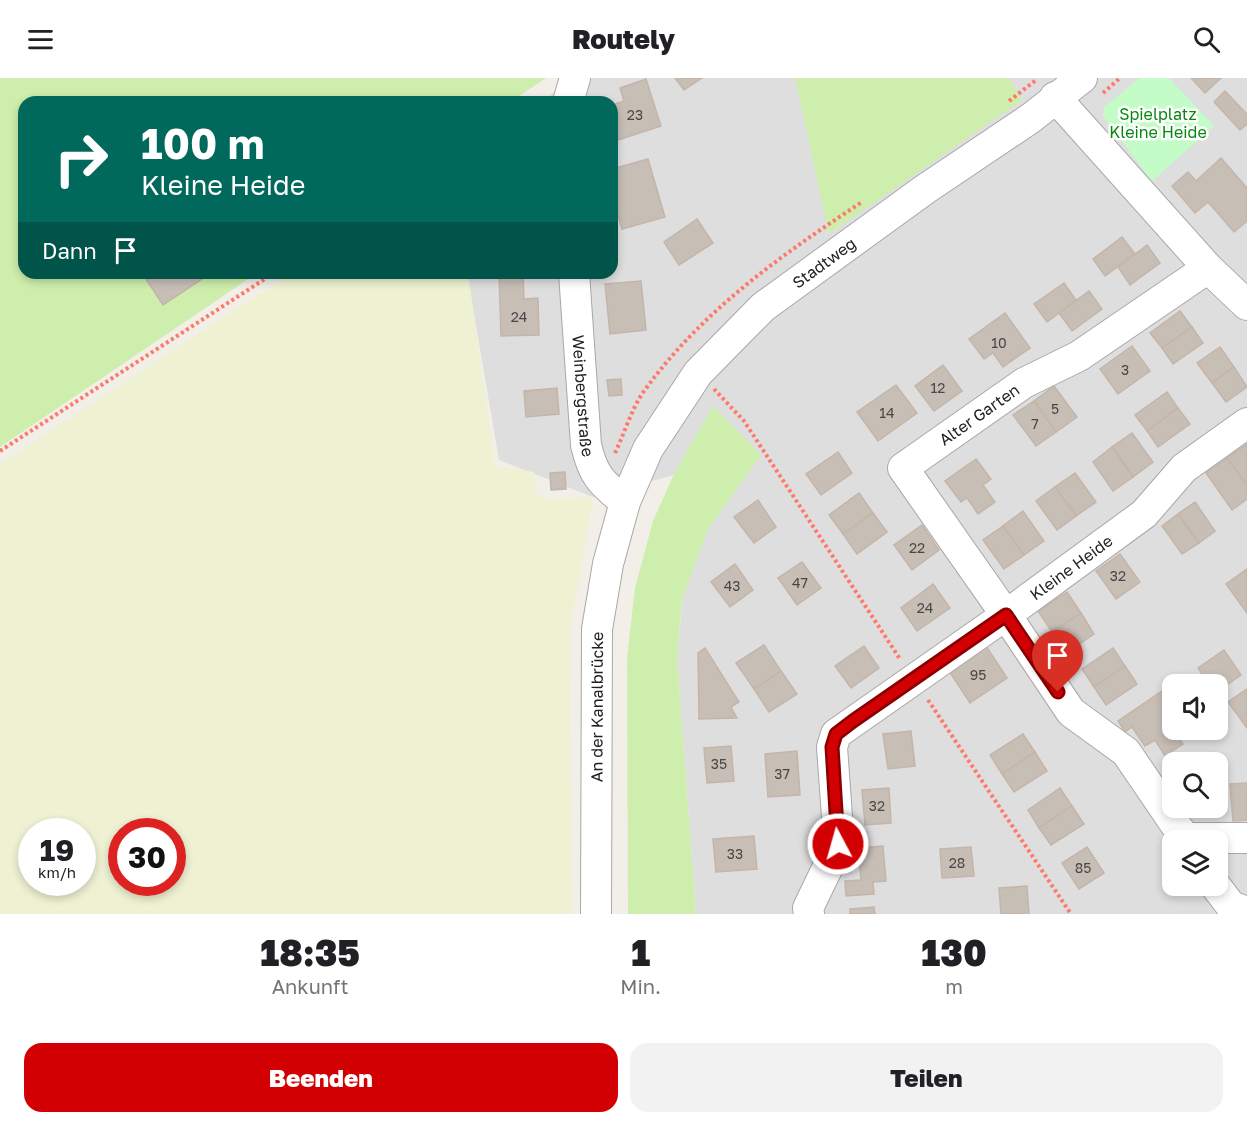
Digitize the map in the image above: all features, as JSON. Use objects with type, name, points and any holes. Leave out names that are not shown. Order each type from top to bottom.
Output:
[{"type":"street","points":[[570,96],[575,78]]},
{"type":"street","name":"Stadtweg","points":[[625,502],[648,448],[698,373],[763,308],[924,190],[1031,118],[1047,88],[1082,78]]},
{"type":"street","points":[[1047,88],[1208,268],[1247,305]]},
{"type":"street","name":"Alter Garten","points":[[1006,615],[903,468],[1024,383],[1079,356],[1208,268]]},
{"type":"street","name":"Weinbergstraße","points":[[574,279],[585,445],[591,467],[601,483],[625,502]]},
{"type":"street","name":"Kleine Heide","points":[[809,914],[808,908],[838,844],[832,747],[836,734],[1006,615],[1144,514],[1184,468],[1247,423]]},
{"type":"street","name":"An der Kanalbrücke","points":[[596,914],[597,629],[608,564],[625,502]]},
{"type":"street","points":[[1006,615],[1071,712],[1126,752],[1179,830]]},
{"type":"street","points":[[1228,838],[1247,838]]},
{"type":"street","points":[[1223,896],[1231,906],[1245,912]]},
{"type":"path","points":[[1005,105],[1047,88]]},
{"type":"path","points":[[0,451],[265,279]]},
{"type":"path","points":[[698,373],[744,421],[1071,914]]},
{"type":"shaded area","points":[[579,78],[1247,78],[1247,914],[696,914],[677,658],[688,537],[674,475],[593,497],[499,460],[468,279],[618,279],[618,96],[549,96]]},
{"type":"green space","points":[[0,78],[546,78],[519,96],[18,96],[18,279],[248,279],[0,447]]},
{"type":"green space","points":[[795,78],[1009,78],[1022,100],[829,234]]},
{"type":"green space","name":"Spielplatz Kleine Heide","points":[[1140,78],[1169,78],[1214,126],[1152,181],[1103,116],[1104,107]]},
{"type":"green space","points":[[282,279],[469,279],[495,466],[534,472],[537,495],[548,499],[593,497],[569,635],[572,914],[0,914],[0,464]]},
{"type":"green space","points":[[713,406],[761,455],[708,529],[682,599],[677,658],[696,914],[628,914],[627,658],[635,588],[653,521],[674,474]]},
{"type":"building","points":[[675,78],[702,78],[684,90]]},
{"type":"building","points":[[1191,78],[1221,78],[1205,93]]},
{"type":"building","points":[[646,79],[661,126],[618,140],[618,103],[624,101],[620,88]]},
{"type":"building","points":[[1225,91],[1247,114],[1247,124],[1240,130],[1214,102]]},
{"type":"building","points":[[1221,158],[1247,188],[1247,221],[1234,232],[1208,202],[1195,213],[1172,186],[1188,172],[1196,181]]},
{"type":"building","points":[[648,159],[665,217],[622,229],[618,215],[618,167]]},
{"type":"building","points":[[697,219],[713,243],[679,265],[664,242]]},
{"type":"building","points":[[1122,237],[1135,254],[1105,276],[1093,259]]},
{"type":"building","points":[[1147,245],[1160,263],[1130,285],[1118,267]]},
{"type":"building","points":[[146,279],[202,279],[163,305]]},
{"type":"building","points":[[499,279],[523,279],[524,299],[538,298],[539,335],[501,336]]},
{"type":"building","points":[[641,281],[646,330],[610,334],[605,284]]},
{"type":"building","points":[[1064,283],[1076,300],[1047,322],[1034,304]]},
{"type":"building","points":[[1089,291],[1102,309],[1072,331],[1059,313]]},
{"type":"building","points":[[1180,311],[1192,327],[1162,348],[1150,333]]},
{"type":"building","points":[[1005,313],[1030,348],[1003,367],[993,353],[984,359],[969,339]]},
{"type":"building","points":[[1192,327],[1203,343],[1173,364],[1162,348]]},
{"type":"building","points":[[1132,346],[1150,371],[1118,394],[1100,369]]},
{"type":"building","points":[[1220,347],[1234,367],[1212,383],[1197,363]]},
{"type":"building","points":[[943,365],[962,391],[934,411],[915,386]]},
{"type":"building","points":[[1234,367],[1247,387],[1226,402],[1212,383]]},
{"type":"building","points":[[621,379],[622,395],[609,396],[607,380]]},
{"type":"building","points":[[896,385],[917,413],[878,441],[857,412]]},
{"type":"building","points":[[1054,386],[1077,417],[1056,432],[1034,401]]},
{"type":"building","points":[[557,388],[559,414],[526,417],[524,391]]},
{"type":"building","points":[[1167,392],[1178,408],[1147,431],[1135,415]]},
{"type":"building","points":[[1034,401],[1056,432],[1036,446],[1013,415]]},
{"type":"building","points":[[1178,408],[1190,424],[1158,447],[1147,431]]},
{"type":"building","points":[[1132,433],[1153,462],[1133,477],[1112,447]]},
{"type":"building","points":[[1247,444],[1247,485],[1227,458]]},
{"type":"building","points":[[1112,447],[1133,477],[1113,491],[1093,462]]},
{"type":"building","points":[[838,452],[852,473],[821,495],[806,474]]},
{"type":"building","points":[[1227,458],[1247,485],[1247,499],[1232,510],[1206,473]]},
{"type":"building","points":[[976,459],[991,479],[983,485],[995,502],[978,514],[967,498],[961,502],[945,481]]},
{"type":"building","points":[[565,472],[566,489],[551,490],[550,473]]},
{"type":"building","points":[[1075,473],[1096,502],[1076,516],[1055,487]]},
{"type":"building","points":[[1055,487],[1076,516],[1057,530],[1036,501]]},
{"type":"building","points":[[859,493],[873,513],[843,534],[829,515]]},
{"type":"building","points":[[758,500],[776,527],[754,543],[734,517]]},
{"type":"building","points":[[1195,502],[1215,531],[1199,543],[1178,514]]},
{"type":"building","points":[[1023,511],[1044,541],[1024,555],[1003,526]]},
{"type":"building","points":[[873,513],[887,532],[857,554],[843,534]]},
{"type":"building","points":[[1178,514],[1199,543],[1182,554],[1162,526]]},
{"type":"building","points":[[922,525],[939,550],[912,570],[894,545]]},
{"type":"building","points":[[1003,526],[1024,555],[1004,569],[983,540]]},
{"type":"building","points":[[1120,554],[1140,582],[1116,599],[1096,571]]},
{"type":"building","points":[[802,562],[821,588],[797,605],[778,578]]},
{"type":"building","points":[[735,564],[753,590],[730,607],[711,582]]},
{"type":"building","points":[[1247,569],[1247,613],[1226,584]]},
{"type":"building","points":[[933,584],[950,608],[917,631],[901,608]]},
{"type":"building","points":[[1067,592],[1081,613],[1052,632],[1038,611]]},
{"type":"building","points":[[1081,613],[1094,634],[1066,653],[1052,632]]},
{"type":"building","points":[[764,645],[781,671],[754,689],[736,663]]},
{"type":"building","points":[[864,646],[879,668],[851,688],[835,666]]},
{"type":"building","points":[[986,646],[1007,678],[970,703],[949,671]]},
{"type":"building","points":[[705,648],[739,702],[731,707],[737,718],[699,719],[698,653]]},
{"type":"building","points":[[1113,648],[1125,666],[1094,687],[1082,669]]},
{"type":"building","points":[[1224,650],[1241,675],[1228,684],[1228,674],[1202,674],[1198,668]]},
{"type":"building","points":[[1125,666],[1137,684],[1106,705],[1094,687]]},
{"type":"building","points":[[781,671],[797,694],[769,712],[754,689]]},
{"type":"building","points":[[1247,689],[1247,728],[1228,702]]},
{"type":"building","points":[[1162,691],[1162,740],[1180,740],[1183,744],[1171,752],[1162,752],[1155,740],[1145,746],[1132,727],[1125,732],[1118,721]]},
{"type":"building","points":[[911,731],[915,766],[888,769],[883,734]]},
{"type":"building","points":[[1023,734],[1035,752],[1002,774],[990,755]]},
{"type":"building","points":[[731,746],[734,781],[707,783],[704,748]]},
{"type":"building","points":[[797,751],[800,795],[768,797],[765,754]]},
{"type":"building","points":[[1035,752],[1047,771],[1014,792],[1002,774]]},
{"type":"building","points":[[1247,783],[1247,820],[1233,821],[1230,784]]},
{"type":"building","points":[[889,788],[891,823],[865,825],[862,790]]},
{"type":"building","points":[[1060,788],[1072,806],[1039,828],[1028,810]]},
{"type":"building","points":[[1072,806],[1084,824],[1051,845],[1039,828]]},
{"type":"building","points":[[754,836],[757,869],[716,872],[713,839]]},
{"type":"building","points":[[883,846],[886,881],[873,882],[874,894],[846,896],[845,881],[861,880],[858,848]]},
{"type":"building","points":[[971,847],[974,876],[942,878],[940,849]]},
{"type":"building","points":[[1087,847],[1104,873],[1079,889],[1062,863]]},
{"type":"building","points":[[1027,886],[1029,914],[1001,914],[999,888]]},
{"type":"building","points":[[874,907],[875,914],[850,914],[850,909]]},
{"type":"route","points":[[838,844],[832,747],[836,734],[1006,615],[1058,692]]}]
